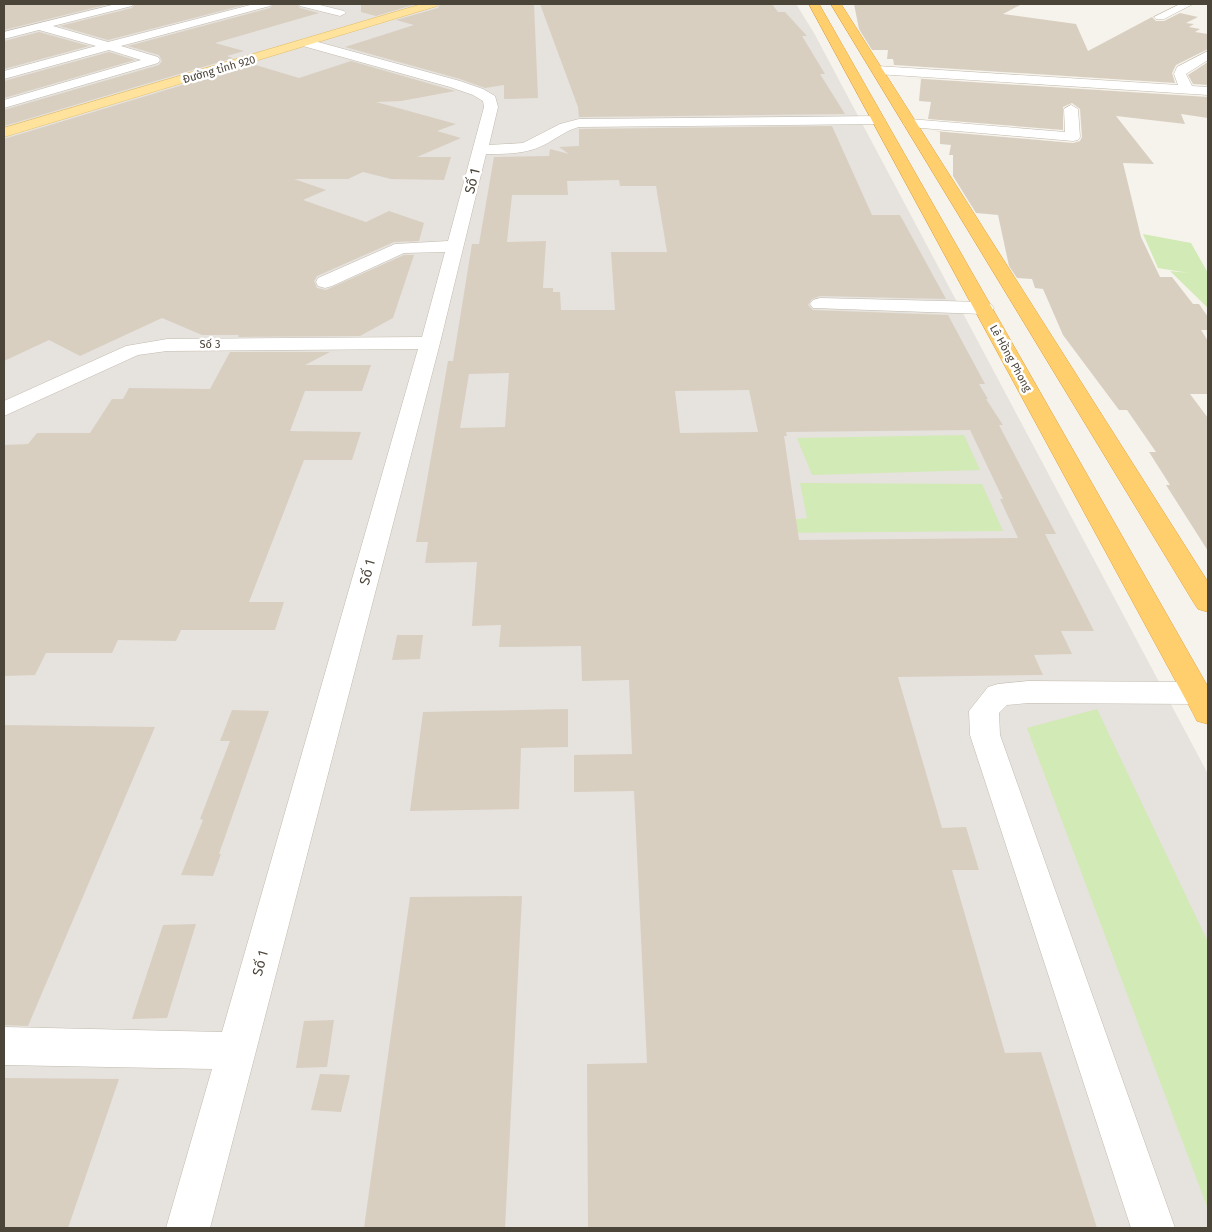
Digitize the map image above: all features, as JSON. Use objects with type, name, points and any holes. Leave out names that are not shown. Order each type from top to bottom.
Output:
[{"type":"highway","name":"Lê Hồng Phong","points":[[814,4],[1203,703]]},
{"type":"highway","points":[[836,4],[1206,596]]},
{"type":"main road","name":"Đường tỉnh 920","points":[[4,133],[433,4]]},
{"type":"street","points":[[4,35],[128,4]]},
{"type":"street","points":[[4,75],[266,4]]},
{"type":"street","points":[[304,4],[340,13]]},
{"type":"street","points":[[1160,17],[1188,4]]},
{"type":"street","points":[[4,104],[154,60],[39,26]]},
{"type":"street","name":"Số 1","points":[[188,1228],[430,343],[490,107],[490,99],[478,92],[307,43]]},
{"type":"street","points":[[1187,90],[1180,74],[1182,70],[1208,55]]},
{"type":"street","points":[[877,70],[1208,91]]},
{"type":"street","points":[[910,123],[1073,137],[1071,109]]},
{"type":"street","points":[[480,149],[522,148],[546,139],[556,130],[579,122],[879,120]]},
{"type":"street","points":[[325,282],[400,248],[412,246],[455,246]]},
{"type":"street","points":[[820,304],[984,308]]},
{"type":"street","name":"Số 3","points":[[4,409],[133,350],[167,344],[430,343]]},
{"type":"street","points":[[1153,1228],[985,735],[984,711],[998,695],[1028,692],[1203,703]]},
{"type":"street","points":[[4,1046],[236,1051]]},
{"type":"shaded area","points":[[4,4],[796,4],[814,33],[1208,774],[1208,1228],[4,1228]]},
{"type":"green space","points":[[1143,234],[1191,243],[1208,273],[1208,308],[1170,271],[1189,273],[1158,268]]},
{"type":"green space","points":[[964,435],[980,470],[812,475],[797,438]]},
{"type":"green space","points":[[800,483],[982,484],[1003,531],[769,533],[769,522],[807,518]]},
{"type":"green space","points":[[1097,709],[1208,942],[1208,1209],[1027,728]]},
{"type":"building","points":[[4,4],[109,4],[4,30]]},
{"type":"building","points":[[135,4],[248,4],[108,40],[60,26],[132,8]]},
{"type":"building","points":[[273,4],[297,4],[300,8],[319,13],[215,43],[244,51],[227,56],[233,58],[4,126],[4,110],[159,65],[162,61],[159,55],[128,46],[270,8]]},
{"type":"building","points":[[361,4],[416,4],[376,16],[361,12]]},
{"type":"building","points":[[440,4],[534,4],[538,98],[504,99],[504,85],[485,88],[460,79],[345,47],[414,25],[396,20],[438,8]]},
{"type":"building","points":[[540,4],[772,4],[778,12],[785,12],[807,36],[802,36],[825,74],[820,74],[845,114],[579,117],[578,107]]},
{"type":"building","points":[[854,4],[1022,4],[1003,14],[1076,24],[1088,51],[1152,17],[1156,21],[1164,21],[1180,13],[1198,17],[1186,23],[1194,24],[1189,27],[1200,29],[1195,32],[1208,34],[1208,49],[1176,65],[1172,73],[1175,83],[894,65],[893,59],[887,59],[888,50],[872,50],[859,29]]},
{"type":"building","points":[[39,32],[89,46],[4,69],[4,41]]},
{"type":"building","points":[[109,52],[135,60],[4,98],[4,81]]},
{"type":"building","points":[[351,61],[455,91],[401,101],[376,102],[456,124],[437,131],[461,138],[417,157],[451,157],[444,180],[391,179],[363,172],[348,179],[294,179],[326,190],[303,200],[366,222],[389,211],[424,223],[419,241],[394,242],[317,276],[314,281],[317,288],[326,290],[404,255],[414,255],[393,318],[360,336],[238,337],[239,335],[202,335],[162,318],[80,356],[49,340],[4,361],[4,139],[252,64],[299,78]]},
{"type":"building","points":[[1208,62],[1208,85],[1193,84],[1188,75]]},
{"type":"building","points":[[909,78],[1208,97],[1208,118],[1181,114],[1185,124],[1116,116],[1154,164],[1123,163],[1141,237],[1160,277],[1172,277],[1193,304],[1199,304],[1208,317],[1208,330],[1201,330],[1208,341],[1208,394],[1190,394],[1208,418],[1208,551],[1166,485],[1170,485],[1149,452],[1156,452],[1127,410],[1119,410],[1063,335],[1043,289],[1035,288],[1032,279],[1017,278],[1009,266],[998,215],[976,213],[953,176],[953,155],[949,155],[951,145],[940,144],[940,132],[934,131],[1073,143],[1080,141],[1082,137],[1080,109],[1072,103],[1063,107],[1063,130],[928,119],[931,102],[919,101],[921,79]]},
{"type":"building","points":[[832,126],[872,215],[900,215],[946,299],[820,296],[812,299],[808,305],[813,310],[948,315],[985,384],[979,384],[988,399],[986,399],[1003,425],[999,425],[1056,534],[1045,534],[1094,631],[1061,631],[1072,654],[1034,655],[1043,675],[898,677],[942,828],[966,827],[979,870],[952,870],[1005,1053],[1041,1052],[1097,1228],[588,1228],[587,1064],[647,1063],[634,791],[574,792],[574,755],[632,754],[629,680],[582,681],[581,646],[499,647],[501,625],[472,626],[477,562],[425,563],[428,542],[416,542],[448,361],[453,361],[472,244],[479,244],[494,157],[549,156],[550,149],[569,154],[559,147],[579,146],[579,129]],"holes":[[[619,180],[620,186],[656,186],[667,252],[611,252],[615,310],[561,310],[560,292],[553,292],[553,288],[543,288],[546,241],[507,242],[512,195],[568,195],[567,181]],[[509,373],[505,427],[460,428],[469,374]],[[749,390],[758,432],[680,433],[675,391]],[[970,430],[1003,499],[1000,499],[1018,538],[799,540],[784,436],[787,436],[786,432]]]},
{"type":"building","points":[[230,352],[330,352],[305,365],[371,365],[362,391],[305,391],[290,431],[361,432],[352,460],[304,460],[249,602],[284,602],[275,630],[181,630],[176,641],[118,640],[112,653],[46,653],[35,675],[4,676],[4,445],[28,444],[37,433],[90,433],[112,399],[123,399],[129,388],[210,389]]},
{"type":"building","points":[[397,635],[423,635],[420,659],[392,660]]},
{"type":"building","points":[[568,709],[568,747],[521,748],[519,809],[410,811],[423,712]]},
{"type":"building","points":[[232,710],[269,711],[213,876],[181,875],[203,820],[200,819],[230,741],[220,741]]},
{"type":"building","points":[[4,725],[155,727],[28,1026],[4,1025]]},
{"type":"building","points":[[522,896],[505,1228],[364,1228],[410,897]]},
{"type":"building","points":[[196,924],[167,1018],[132,1019],[163,925]]},
{"type":"building","points":[[334,1020],[327,1067],[296,1068],[304,1021]]},
{"type":"building","points":[[320,1074],[350,1075],[341,1112],[311,1110]]},
{"type":"building","points":[[4,1078],[119,1079],[68,1228],[4,1228]]}]
